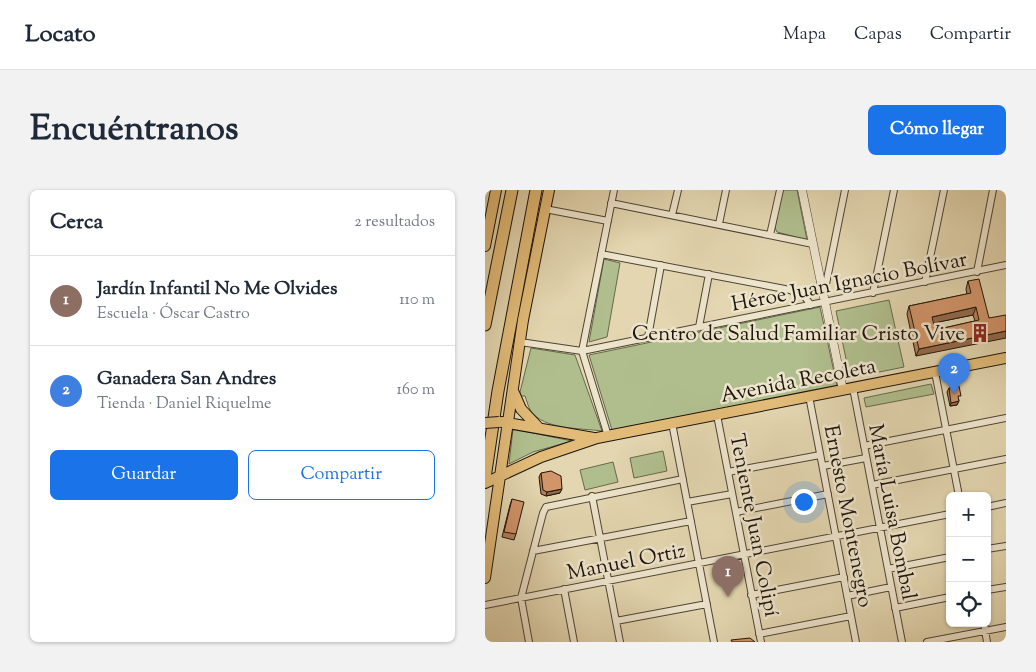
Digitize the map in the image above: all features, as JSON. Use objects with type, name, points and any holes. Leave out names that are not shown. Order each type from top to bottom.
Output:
[{"type":"highway","points":[[485,325],[512,190]]},
{"type":"highway","points":[[490,480],[498,391],[536,190]]},
{"type":"main road","points":[[485,246],[496,190]]},
{"type":"main road","points":[[485,578],[490,480],[503,422],[513,391],[520,342],[549,190]]},
{"type":"main road","name":"Avenida Recoleta","points":[[490,480],[541,457],[597,438],[1006,358]]},
{"type":"main road","points":[[513,391],[526,415],[541,429]]},
{"type":"main road","name":"Avenida Recoleta","points":[[485,423],[503,422],[597,438]]},
{"type":"street","points":[[608,436],[582,351],[614,190]]},
{"type":"street","points":[[672,215],[678,190]]},
{"type":"street","points":[[719,224],[726,190]]},
{"type":"street","points":[[771,235],[779,190]]},
{"type":"street","points":[[802,190],[824,299],[848,389]]},
{"type":"street","points":[[824,299],[845,190]]},
{"type":"street","points":[[873,292],[894,190]]},
{"type":"street","points":[[925,282],[944,190]]},
{"type":"street","points":[[977,272],[993,190]]},
{"type":"street","points":[[611,203],[813,244]]},
{"type":"street","points":[[545,209],[608,221]]},
{"type":"street","points":[[601,254],[789,290],[804,296],[811,305]]},
{"type":"street","points":[[648,337],[661,265]]},
{"type":"street","name":"Héroe Juan Ignacio Bolívar","points":[[520,342],[582,351],[811,305],[824,299],[873,292],[1006,265]]},
{"type":"street","points":[[699,327],[709,274]]},
{"type":"street","points":[[935,372],[958,492]]},
{"type":"street","name":"María Luisa Bombal","points":[[848,389],[864,446],[902,642]]},
{"type":"street","name":"Ernesto Montenegro","points":[[809,396],[856,642]]},
{"type":"street","name":"Teniente Juan Colipí","points":[[717,415],[761,642]]},
{"type":"street","points":[[864,446],[1006,418]]},
{"type":"street","points":[[672,423],[714,642]]},
{"type":"street","points":[[728,472],[820,455]]},
{"type":"street","points":[[823,466],[866,458]]},
{"type":"street","points":[[872,485],[1006,459]]},
{"type":"street","points":[[529,642],[521,598],[546,507],[592,496],[683,479]]},
{"type":"street","points":[[687,502],[732,494]]},
{"type":"street","points":[[735,512],[828,494]]},
{"type":"street","points":[[592,496],[620,642]]},
{"type":"street","points":[[991,506],[1006,503]]},
{"type":"street","name":"Manuel Ortiz","points":[[485,605],[946,515]]},
{"type":"street","points":[[533,551],[691,521]]},
{"type":"street","points":[[991,549],[1006,546]]},
{"type":"street","points":[[888,569],[946,558]]},
{"type":"street","points":[[751,595],[844,578]]},
{"type":"street","points":[[847,596],[891,587]]},
{"type":"street","points":[[991,589],[1006,587]]},
{"type":"street","points":[[563,589],[574,642]]},
{"type":"street","points":[[895,608],[946,598]]},
{"type":"street","points":[[616,620],[707,604]]},
{"type":"street","points":[[759,634],[851,616]]},
{"type":"street","points":[[984,627],[987,642]]},
{"type":"street","points":[[927,642],[1006,627]]},
{"type":"green space","points":[[782,190],[797,190],[807,240],[777,232],[775,228]]},
{"type":"green space","points":[[604,259],[620,263],[607,337],[589,342]]},
{"type":"green space","points":[[889,300],[904,367],[850,378],[836,311]]},
{"type":"green space","points":[[820,307],[837,386],[612,430],[589,355]]},
{"type":"green space","points":[[531,348],[575,355],[602,431],[554,425],[545,422],[531,411],[525,396],[519,396]]},
{"type":"green space","points":[[931,384],[934,394],[866,407],[864,398]]},
{"type":"green space","points":[[513,429],[572,441],[533,452],[509,464]]},
{"type":"green space","points":[[663,451],[667,471],[634,478],[630,458]]},
{"type":"green space","points":[[613,462],[618,482],[585,490],[580,470]]},
{"type":"building","points":[[979,279],[989,318],[1006,315],[1006,331],[919,349],[909,306],[971,293],[968,281]],"holes":[[[976,307],[979,320],[935,330],[932,317]]]},
{"type":"building","points":[[959,386],[961,396],[958,396],[959,401],[951,403],[949,388]]},
{"type":"building","points":[[551,471],[561,476],[562,489],[547,492],[543,490],[541,473]]},
{"type":"building","points":[[512,499],[524,502],[516,534],[504,532]]},
{"type":"building","points":[[750,638],[755,642],[732,642],[731,640]]},
{"type":"place","name":"Centro de Salud Familiar Cristo Vive","points":[[980,333]]},
{"type":"place","name":"Ganadera San Andres","points":[[954,394]]},
{"type":"place","name":"Jardín Infantil No Me Olvides","points":[[728,597]]}]
